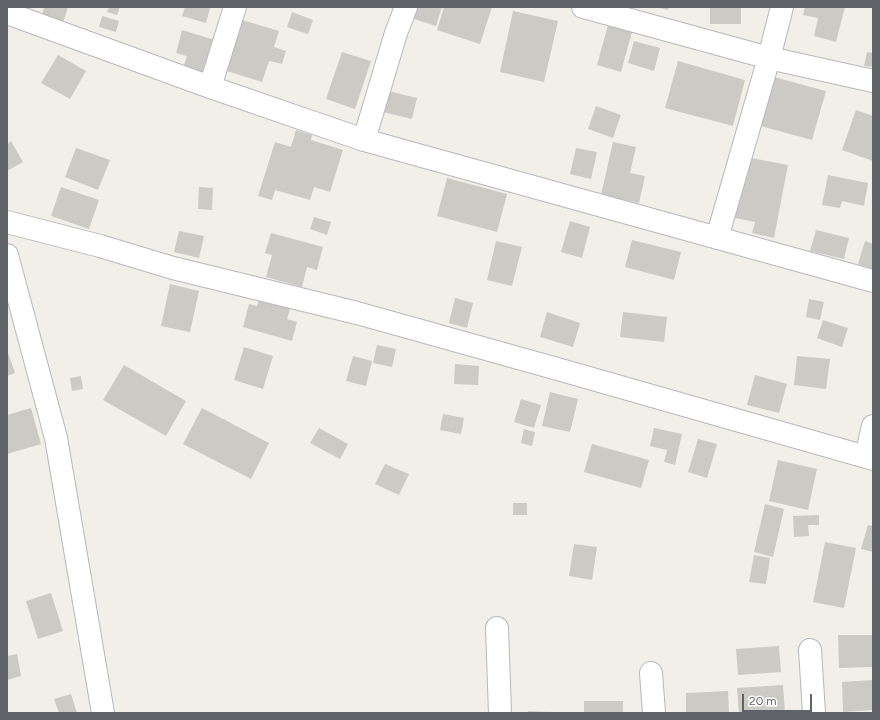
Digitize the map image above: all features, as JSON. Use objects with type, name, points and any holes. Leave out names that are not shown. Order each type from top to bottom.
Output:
[{"type":"street","points":[[210,87],[235,7]]},
{"type":"street","points":[[364,140],[396,33],[406,7]]},
{"type":"street","points":[[583,7],[769,58],[873,81]]},
{"type":"street","points":[[717,238],[769,58],[782,7]]},
{"type":"street","points":[[7,13],[210,87],[364,140],[873,281]]},
{"type":"street","points":[[7,222],[100,246],[173,268],[357,313],[870,458],[873,426]]},
{"type":"street","points":[[7,255],[56,438],[103,713]]},
{"type":"street","points":[[497,628],[500,713]]},
{"type":"street","points":[[810,650],[814,713]]},
{"type":"street","points":[[651,673],[654,713]]},
{"type":"building","points":[[44,7],[68,7],[63,23],[42,17]]},
{"type":"building","points":[[109,7],[120,7],[117,15],[107,12]]},
{"type":"building","points":[[185,7],[210,8],[206,23],[182,16]]},
{"type":"building","points":[[414,7],[442,7],[436,26],[411,18]]},
{"type":"building","points":[[444,7],[492,7],[480,44],[437,30]]},
{"type":"building","points":[[656,7],[669,7],[668,10]]},
{"type":"building","points":[[710,7],[741,7],[741,24],[710,24]]},
{"type":"building","points":[[805,7],[845,7],[836,42],[814,36],[818,18],[803,15]]},
{"type":"building","points":[[513,11],[558,21],[544,82],[500,72]]},
{"type":"building","points":[[292,12],[313,20],[308,34],[287,27]]},
{"type":"building","points":[[102,16],[119,21],[116,32],[99,27]]},
{"type":"building","points":[[242,20],[279,31],[274,47],[286,51],[282,64],[269,61],[262,82],[227,71]]},
{"type":"building","points":[[608,25],[632,32],[621,72],[597,65]]},
{"type":"building","points":[[182,30],[215,40],[204,74],[183,68],[187,56],[176,53]]},
{"type":"building","points":[[634,41],[660,48],[654,71],[628,63]]},
{"type":"building","points":[[342,52],[371,61],[355,109],[326,99]]},
{"type":"building","points":[[867,52],[873,53],[873,67],[864,66]]},
{"type":"building","points":[[58,55],[86,71],[70,99],[41,83]]},
{"type":"building","points":[[678,61],[745,80],[733,126],[665,108]]},
{"type":"building","points":[[770,76],[826,91],[812,140],[757,125]]},
{"type":"building","points":[[384,90],[417,98],[412,119],[379,111]]},
{"type":"building","points":[[596,106],[621,115],[613,138],[588,129]]},
{"type":"building","points":[[856,110],[873,116],[873,161],[842,150]]},
{"type":"building","points":[[296,130],[312,135],[311,140],[343,150],[330,192],[314,187],[310,200],[275,190],[272,200],[258,196],[275,142],[291,147]]},
{"type":"building","points":[[11,141],[23,162],[7,171],[7,144]]},
{"type":"building","points":[[613,142],[636,147],[630,173],[645,176],[639,203],[601,195]]},
{"type":"building","points":[[76,148],[110,160],[98,190],[65,177]]},
{"type":"building","points":[[576,148],[597,152],[591,179],[570,174]]},
{"type":"building","points":[[746,157],[788,165],[774,238],[752,233],[755,222],[735,218]]},
{"type":"building","points":[[828,175],[868,183],[864,206],[842,201],[840,208],[822,205]]},
{"type":"building","points":[[447,178],[507,194],[497,232],[437,216]]},
{"type":"building","points":[[61,187],[99,200],[89,229],[51,216]]},
{"type":"building","points":[[199,187],[213,188],[212,210],[198,209]]},
{"type":"building","points":[[314,217],[331,222],[327,235],[310,229]]},
{"type":"building","points":[[570,221],[590,227],[582,258],[561,252]]},
{"type":"building","points":[[816,230],[849,238],[844,259],[810,251]]},
{"type":"building","points":[[179,231],[204,236],[199,258],[174,252]]},
{"type":"building","points":[[271,233],[323,247],[317,270],[307,267],[302,287],[266,277],[272,255],[265,253]]},
{"type":"building","points":[[632,240],[681,252],[674,280],[625,267]]},
{"type":"building","points":[[496,241],[522,247],[512,286],[487,280]]},
{"type":"building","points":[[865,241],[873,244],[873,269],[858,264]]},
{"type":"building","points":[[170,284],[199,291],[190,332],[161,326]]},
{"type":"building","points":[[260,296],[291,305],[287,319],[297,322],[292,341],[243,327],[249,304],[257,306]]},
{"type":"building","points":[[455,298],[473,303],[467,328],[449,323]]},
{"type":"building","points":[[809,299],[824,302],[820,320],[806,317]]},
{"type":"building","points":[[547,312],[580,323],[573,347],[540,337]]},
{"type":"building","points":[[623,312],[667,317],[664,342],[620,337]]},
{"type":"building","points":[[823,320],[848,328],[842,347],[817,338]]},
{"type":"building","points":[[377,345],[396,349],[392,367],[373,363]]},
{"type":"building","points":[[244,347],[273,356],[263,389],[234,380]]},
{"type":"building","points":[[7,350],[15,373],[7,376]]},
{"type":"building","points":[[353,356],[372,361],[366,386],[346,381]]},
{"type":"building","points":[[797,356],[830,359],[826,389],[794,385]]},
{"type":"building","points":[[455,364],[479,366],[478,385],[454,384]]},
{"type":"building","points":[[124,365],[186,401],[166,436],[103,400]]},
{"type":"building","points":[[755,375],[787,384],[779,413],[747,405]]},
{"type":"building","points":[[81,376],[83,389],[72,391],[70,378]]},
{"type":"building","points":[[550,392],[578,399],[570,432],[542,426]]},
{"type":"building","points":[[521,399],[541,405],[534,428],[514,422]]},
{"type":"building","points":[[31,408],[41,444],[7,454],[7,415]]},
{"type":"building","points":[[202,408],[269,443],[251,479],[183,444]]},
{"type":"building","points":[[443,414],[464,418],[461,434],[440,430]]},
{"type":"building","points":[[319,428],[348,444],[340,459],[310,443]]},
{"type":"building","points":[[654,428],[682,434],[675,465],[664,462],[667,450],[650,446]]},
{"type":"building","points":[[524,429],[535,432],[532,446],[521,443]]},
{"type":"building","points":[[698,439],[717,444],[707,478],[688,472]]},
{"type":"building","points":[[592,444],[649,460],[641,488],[584,472]]},
{"type":"building","points":[[778,460],[817,469],[808,510],[769,501]]},
{"type":"building","points":[[385,464],[409,474],[399,495],[375,484]]},
{"type":"building","points":[[513,503],[527,503],[527,515],[513,515]]},
{"type":"building","points":[[765,504],[784,509],[773,557],[754,552]]},
{"type":"building","points":[[819,515],[819,525],[808,525],[809,536],[794,537],[793,516]]},
{"type":"building","points":[[868,525],[873,526],[873,552],[861,549]]},
{"type":"building","points":[[825,542],[856,548],[844,608],[813,602]]},
{"type":"building","points":[[574,544],[597,547],[592,580],[569,576]]},
{"type":"building","points":[[754,555],[770,558],[766,584],[749,582]]},
{"type":"building","points":[[51,593],[63,631],[38,639],[26,601]]},
{"type":"building","points":[[838,635],[873,635],[873,667],[839,668]]},
{"type":"building","points":[[779,646],[781,672],[738,675],[736,649]]},
{"type":"building","points":[[17,654],[21,676],[7,680],[7,656]]},
{"type":"building","points":[[873,680],[873,710],[843,712],[842,682]]},
{"type":"building","points":[[783,685],[785,713],[739,713],[737,688]]},
{"type":"building","points":[[728,691],[729,713],[686,713],[686,693]]},
{"type":"building","points":[[71,694],[77,713],[59,713],[54,699]]},
{"type":"building","points":[[584,701],[623,701],[623,713],[584,713]]},
{"type":"building","points":[[528,711],[550,712],[550,713],[528,713]]}]
